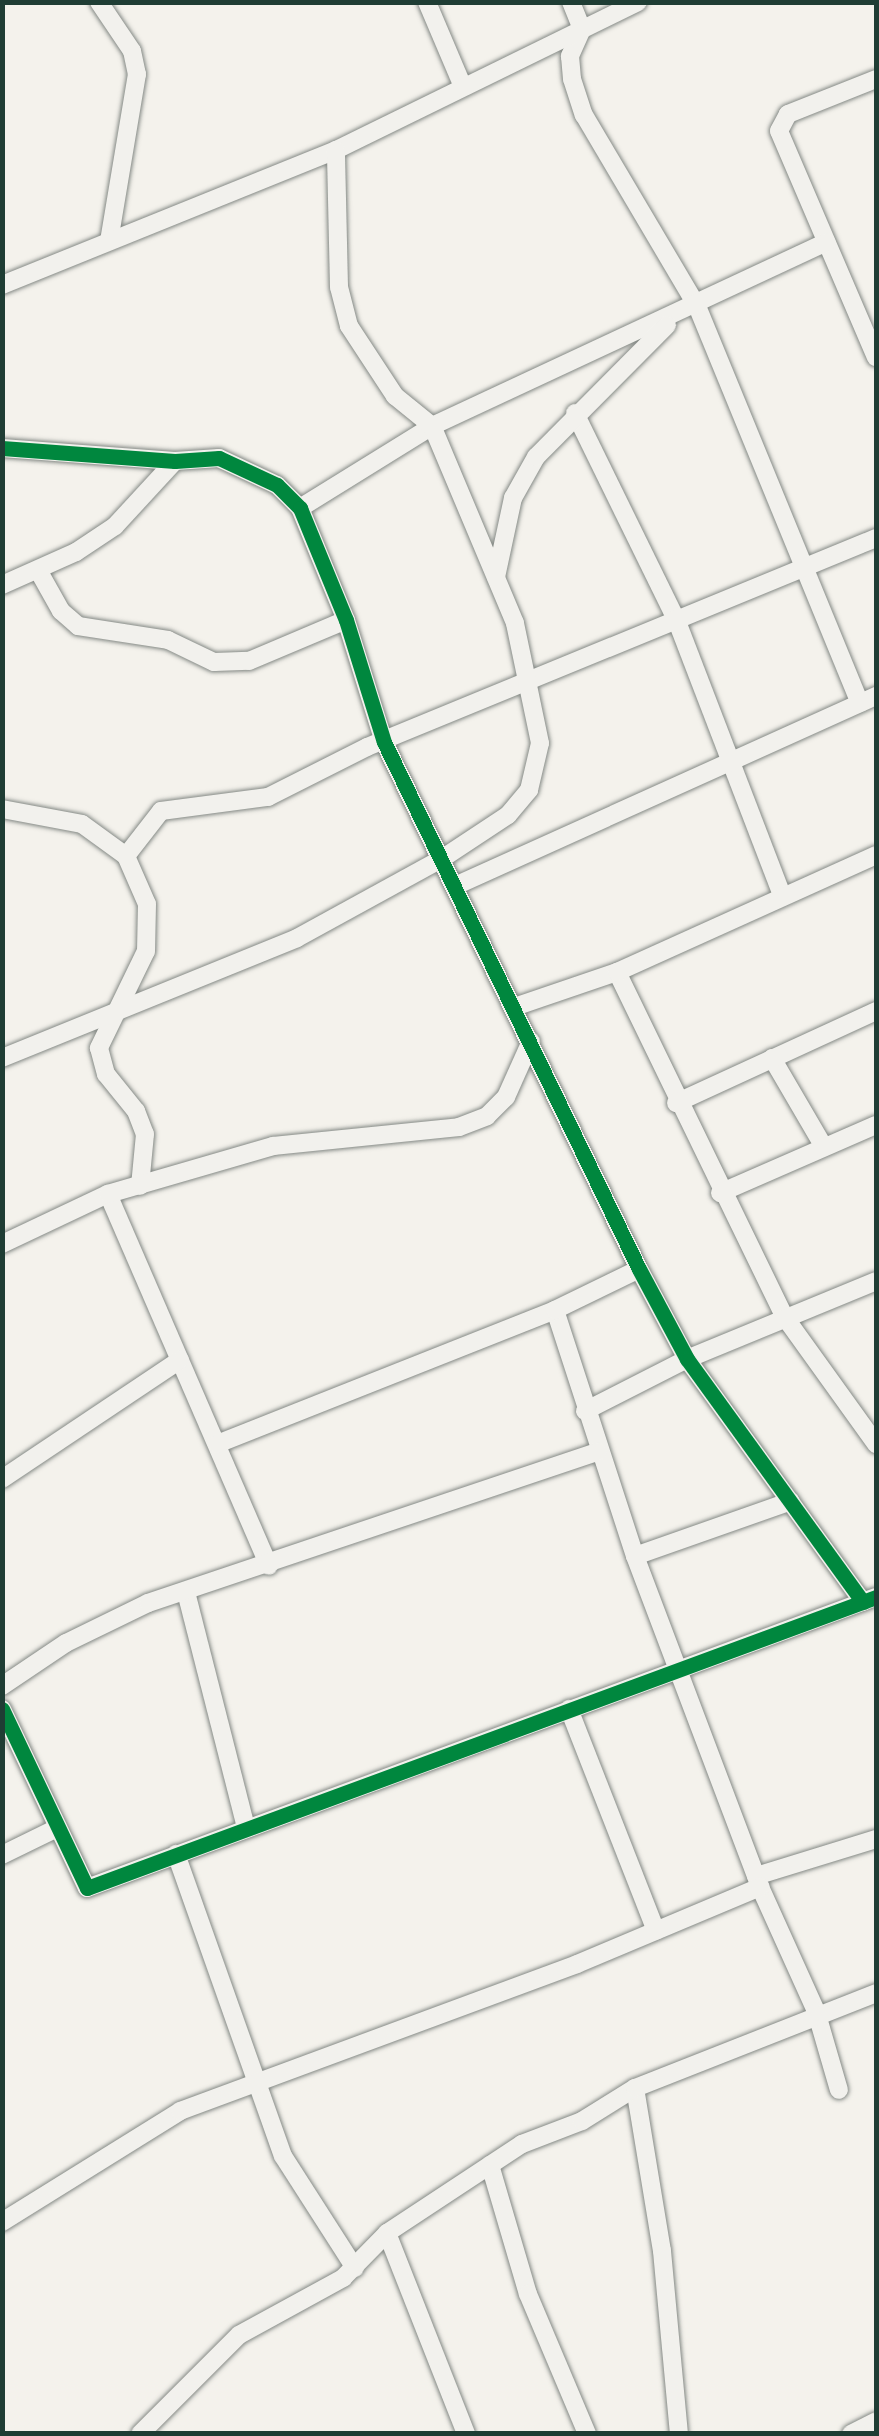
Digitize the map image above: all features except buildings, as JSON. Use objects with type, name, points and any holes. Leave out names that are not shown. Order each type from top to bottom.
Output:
[{"type":"street","points":[[109,241],[138,74],[132,51],[100,3],[112,2]]},
{"type":"street","points":[[427,2],[463,88]]},
{"type":"street","points":[[455,886],[730,757],[868,700],[697,306],[584,115],[570,56],[582,29],[571,2]]},
{"type":"street","points":[[2,285],[336,150],[638,2]]},
{"type":"street","points":[[876,79],[779,122],[876,356]]},
{"type":"street","points":[[2,1058],[108,1020],[297,938],[443,858],[508,815],[529,790],[540,742],[531,685],[496,577],[432,426],[386,386],[350,326],[339,287],[336,150]]},
{"type":"street","points":[[300,508],[432,426],[678,315],[826,242]]},
{"type":"street","points":[[496,577],[513,498],[536,456],[678,315]]},
{"type":"street","points":[[576,413],[676,619],[782,895]]},
{"type":"street","points":[[2,448],[175,461],[218,458],[244,465],[300,508],[346,620],[384,742],[687,1360],[870,1600],[87,1888],[54,1829],[2,1709]]},
{"type":"street","points":[[2,585],[38,570],[115,526],[175,461]]},
{"type":"street","points":[[126,856],[161,810],[268,797],[384,742],[531,685],[676,619],[876,538]]},
{"type":"street","points":[[38,570],[61,611],[78,626],[168,640],[214,662],[250,661],[346,620]]},
{"type":"street","points":[[2,809],[65,818],[126,856],[151,926],[131,988],[108,1020],[100,1061],[145,1134],[140,1186]]},
{"type":"street","points":[[514,1007],[616,972],[876,855]]},
{"type":"street","points":[[616,972],[676,1103],[784,1316],[870,1422],[876,1444]]},
{"type":"street","points":[[676,1103],[876,1010]]},
{"type":"street","points":[[2,1244],[108,1194],[288,1144],[459,1127],[487,1116],[506,1097],[531,1042]]},
{"type":"street","points":[[772,1058],[824,1148]]},
{"type":"street","points":[[720,1193],[876,1125]]},
{"type":"street","points":[[108,1194],[269,1566]]},
{"type":"street","points":[[216,1444],[555,1310],[640,1269]]},
{"type":"street","points":[[584,1411],[784,1316],[876,1281]]},
{"type":"street","points":[[555,1310],[584,1411],[635,1556],[758,1882],[816,2012],[839,2090]]},
{"type":"street","points":[[2,1479],[180,1360]]},
{"type":"street","points":[[2,1686],[100,1625],[598,1452]]},
{"type":"street","points":[[635,1556],[791,1501]]},
{"type":"street","points":[[186,1592],[246,1828]]},
{"type":"street","points":[[570,1709],[656,1931]]},
{"type":"street","points":[[2,1856],[54,1829]]},
{"type":"street","points":[[2,2222],[180,2111],[656,1931],[758,1882],[876,1840]]},
{"type":"street","points":[[176,1854],[300,2192],[355,2268]]},
{"type":"street","points":[[140,2434],[238,2336],[355,2268],[387,2232],[490,2165],[635,2088],[816,2012],[876,1992]]},
{"type":"street","points":[[635,2088],[662,2252],[679,2434]]},
{"type":"street","points":[[490,2165],[528,2294],[587,2434]]},
{"type":"street","points":[[387,2232],[466,2434]]},
{"type":"street","points":[[850,2434],[876,2422]]},
{"type":"cycle path","points":[[2,448],[175,461],[219,458],[277,485],[300,508],[346,620],[384,742],[639,1269],[687,1359],[863,1602]]},
{"type":"cycle path","points":[[2,1709],[87,1888],[876,1597]]}]
